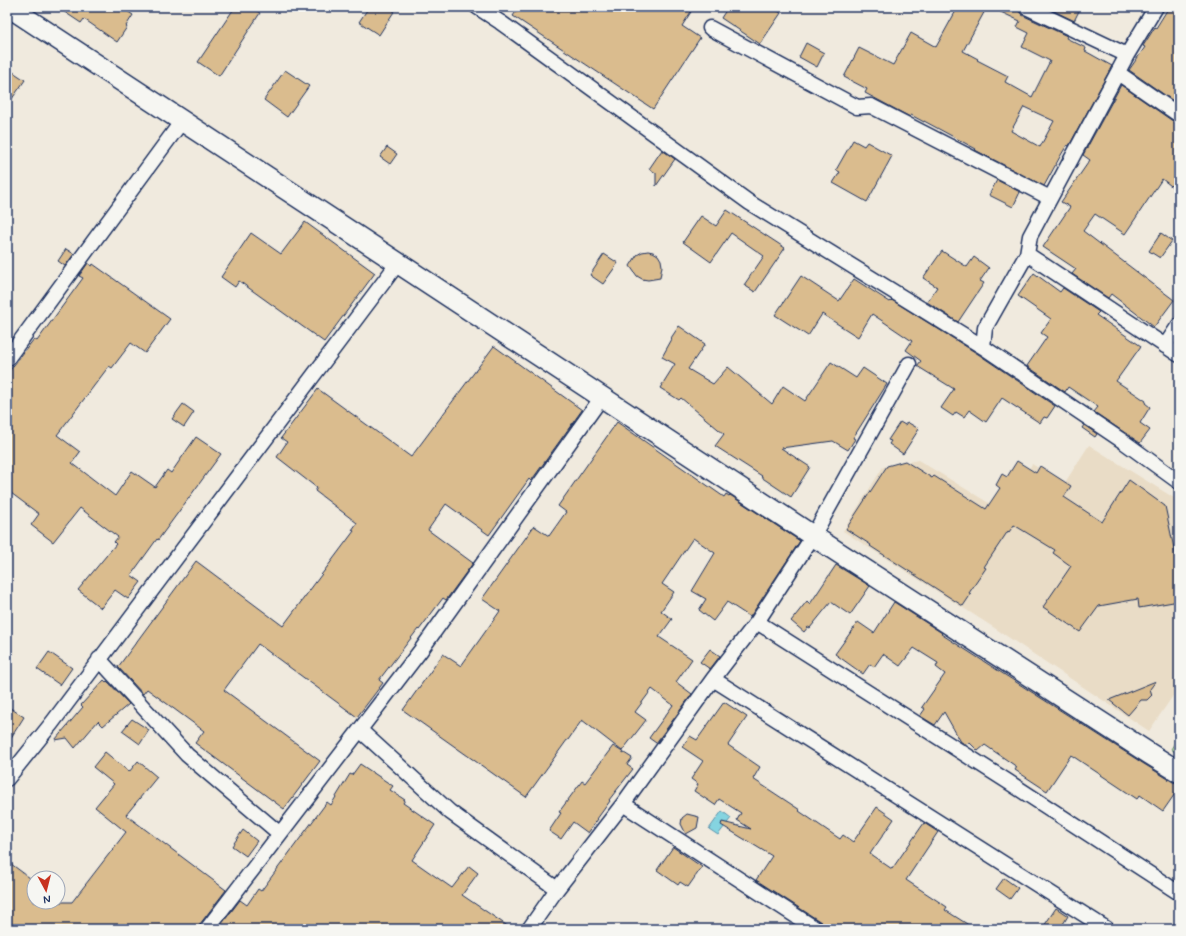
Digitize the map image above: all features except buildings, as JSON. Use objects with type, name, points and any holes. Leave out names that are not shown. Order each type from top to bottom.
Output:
[{"type":"street","points":[[9,7],[813,536],[1179,772]]},
{"type":"street","points":[[477,7],[500,22],[750,203],[984,347],[1124,442],[1179,482]]},
{"type":"street","points":[[1026,7],[1127,55]]},
{"type":"street","points":[[984,347],[985,328],[1027,254],[1030,236],[1127,55],[1156,7]]},
{"type":"street","points":[[710,28],[857,107],[871,106],[1050,198]]},
{"type":"street","points":[[1118,73],[1179,115]]},
{"type":"street","points":[[7,359],[182,121]]},
{"type":"street","points":[[1027,254],[1179,355]]},
{"type":"street","points":[[7,779],[52,723],[398,263]]},
{"type":"street","points":[[1165,346],[1179,325]]},
{"type":"street","points":[[529,929],[557,889],[623,804],[713,679],[757,622],[813,536],[909,364]]},
{"type":"street","points":[[207,929],[421,650],[602,397]]},
{"type":"street","points":[[757,622],[1007,781],[1179,893]]},
{"type":"street","points":[[99,659],[187,755],[280,834]]},
{"type":"street","points":[[713,679],[1107,929]]},
{"type":"street","points":[[360,730],[450,812],[557,889]]},
{"type":"street","points":[[623,804],[816,929]]},
{"type":"shaded area","points":[[1089,445],[1179,501],[1179,687],[1149,731],[993,627],[843,531],[883,467],[918,460],[1002,511],[1032,464],[1064,484]]},
{"type":"green space","points":[[1179,736],[1179,755],[1171,749]]},
{"type":"water","points":[[722,811],[731,818],[718,835],[709,829]]}]
